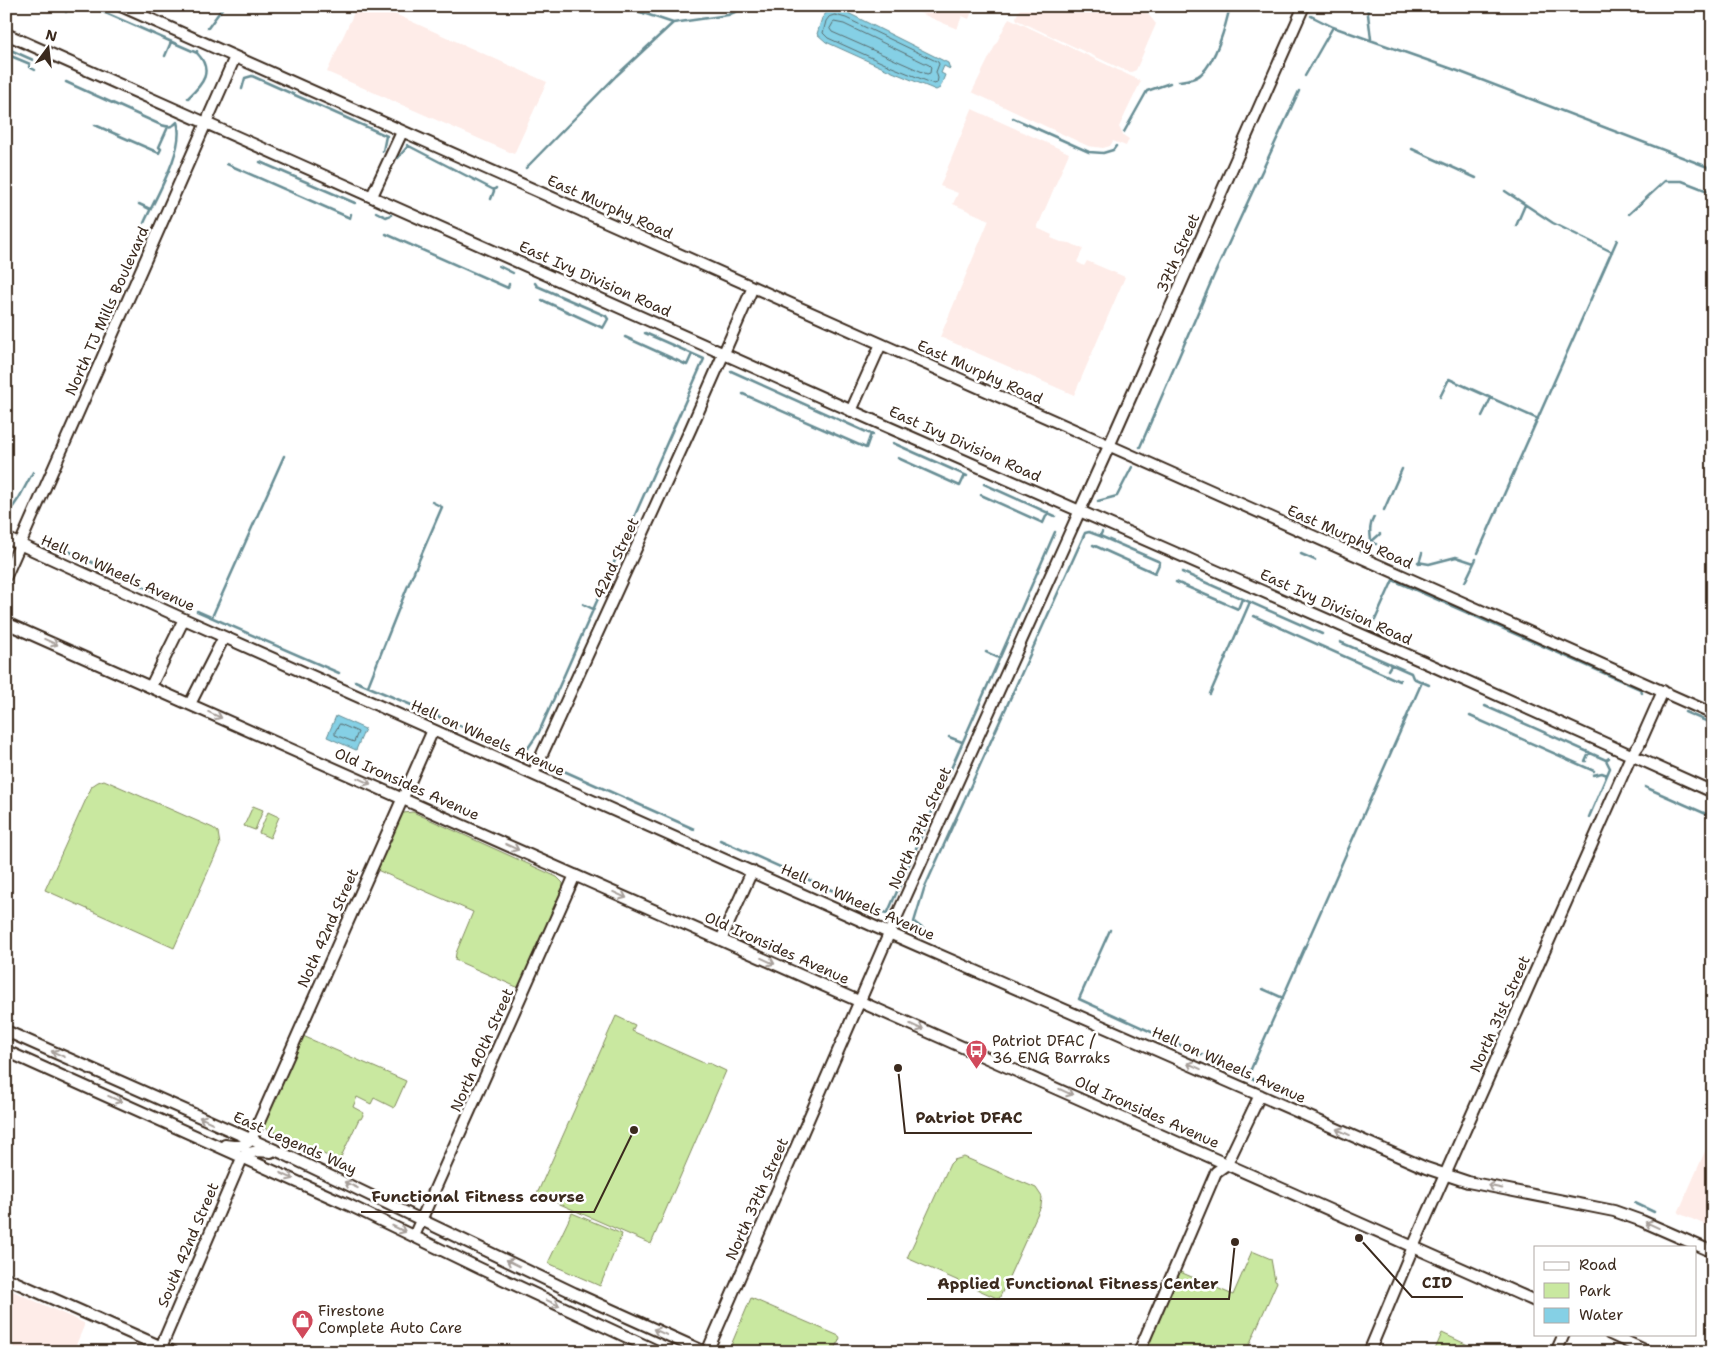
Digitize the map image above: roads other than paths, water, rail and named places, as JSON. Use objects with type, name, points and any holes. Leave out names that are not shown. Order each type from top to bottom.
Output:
[{"type":"street","name":"East Murphy Road","points":[[121,6],[1713,714]]},
{"type":"street","name":"37th Street","points":[[1080,511],[1304,6]]},
{"type":"street","name":"East Ivy Division Road","points":[[6,34],[1713,792]]},
{"type":"street","name":"North TJ Mills Boulevard","points":[[6,576],[235,57]]},
{"type":"street","points":[[372,196],[402,132]]},
{"type":"street","name":"42nd Street","points":[[533,774],[688,436],[753,287]]},
{"type":"street","points":[[851,410],[881,344]]},
{"type":"street","name":"North 37th Street","points":[[706,1352],[889,933],[1080,511]]},
{"type":"street","name":"Hell on Wheels Avenue","points":[[6,538],[889,933],[1403,1158],[1468,1182],[1614,1211],[1713,1252]]},
{"type":"street","points":[[151,686],[184,619]]},
{"type":"street","name":"Old Ironsides Avenue","points":[[6,623],[1534,1301]]},
{"type":"street","points":[[190,704],[224,637]]},
{"type":"street","name":"North 31st Street","points":[[1369,1352],[1413,1248],[1631,756],[1639,745],[1663,691]]},
{"type":"street","name":"Noth 42nd Street","points":[[251,1140],[433,730]]},
{"type":"street","points":[[721,940],[752,871]]},
{"type":"street","name":"North 40th Street","points":[[414,1236],[576,875]]},
{"type":"street","name":"East Legends Way","points":[[6,1031],[284,1154],[574,1292],[706,1352]]},
{"type":"street","points":[[6,1051],[243,1156],[659,1352]]},
{"type":"street","points":[[1139,1352],[1216,1172],[1227,1164],[1260,1095]]},
{"type":"street","points":[[216,1144],[240,1146],[246,1145],[251,1140]]},
{"type":"street","points":[[243,1156],[250,1152],[258,1151],[284,1154]]},
{"type":"street","name":"South 42nd Street","points":[[161,1347],[243,1156]]},
{"type":"street","points":[[6,1278],[172,1352]]},
{"type":"street","points":[[1556,1352],[1563,1336]]},
{"type":"street","points":[[1614,1336],[1649,1352]]},
{"type":"water","points":[[835,10],[848,13],[948,63],[950,69],[944,66],[941,73],[945,75],[940,88],[936,90],[826,42],[817,34],[822,18],[827,12]]},
{"type":"water","points":[[336,716],[365,729],[356,750],[327,737]]},
{"type":"waterway","points":[[66,12],[69,6]]},
{"type":"waterway","points":[[208,28],[224,6]]},
{"type":"waterway","points":[[604,6],[637,11],[673,23]]},
{"type":"waterway","points":[[526,168],[616,76],[673,23],[728,15],[748,6]]},
{"type":"waterway","points":[[848,13],[851,6]]},
{"type":"waterway","points":[[1179,81],[1197,77],[1211,61],[1220,42],[1230,6]]},
{"type":"waterway","points":[[1367,6],[1371,39]]},
{"type":"waterway","points":[[92,7],[197,53]]},
{"type":"waterway","points":[[1311,16],[1333,27],[1458,71],[1713,169]]},
{"type":"waterway","points":[[1305,76],[1333,27]]},
{"type":"waterway","points":[[165,56],[171,42]]},
{"type":"waterway","points":[[6,48],[33,60]]},
{"type":"waterway","points":[[188,98],[198,88],[206,71],[197,51]]},
{"type":"waterway","points":[[6,54],[30,64],[29,67],[35,70]]},
{"type":"waterway","points":[[242,89],[245,78],[252,76],[387,136]]},
{"type":"waterway","points":[[66,82],[161,125],[170,126],[177,122],[179,133],[173,159],[162,187],[144,223]]},
{"type":"waterway","points":[[1124,132],[1147,91],[1170,83]]},
{"type":"waterway","points":[[1140,447],[1214,275],[1299,91]]},
{"type":"waterway","points":[[1013,118],[1089,152],[1103,153],[1113,150],[1116,146]]},
{"type":"waterway","points":[[95,125],[159,153],[161,149],[159,147],[168,127]]},
{"type":"waterway","points":[[383,151],[386,136]]},
{"type":"waterway","points":[[407,145],[494,190],[496,188]]},
{"type":"waterway","points":[[398,158],[408,146]]},
{"type":"waterway","points":[[1412,149],[1476,178]]},
{"type":"waterway","points":[[260,162],[355,203]]},
{"type":"waterway","points":[[227,164],[350,218],[351,214]]},
{"type":"waterway","points":[[1629,214],[1665,181],[1682,181],[1713,193]]},
{"type":"waterway","points":[[491,199],[494,191]]},
{"type":"waterway","points":[[1505,191],[1553,223],[1612,252]]},
{"type":"waterway","points":[[139,204],[150,209]]},
{"type":"waterway","points":[[1516,226],[1525,205]]},
{"type":"waterway","points":[[376,212],[386,217],[391,215]]},
{"type":"waterway","points":[[386,234],[508,288],[509,284]]},
{"type":"waterway","points":[[1478,553],[1617,240]]},
{"type":"waterway","points":[[499,266],[513,273]]},
{"type":"waterway","points":[[535,283],[537,286],[606,316],[608,319],[603,328],[542,300]]},
{"type":"waterway","points":[[524,754],[539,732],[704,359],[645,333]]},
{"type":"waterway","points":[[625,337],[687,365],[692,354]]},
{"type":"waterway","points":[[731,371],[873,435]]},
{"type":"waterway","points":[[1440,397],[1449,379],[1538,419]]},
{"type":"waterway","points":[[743,394],[866,448],[871,434]]},
{"type":"waterway","points":[[1482,416],[1491,398]]},
{"type":"waterway","points":[[893,443],[967,476]]},
{"type":"waterway","points":[[212,617],[284,456]]},
{"type":"waterway","points":[[898,458],[960,486],[965,475]]},
{"type":"waterway","points":[[1098,501],[1117,496],[1132,467]]},
{"type":"waterway","points":[[1384,510],[1402,469]]},
{"type":"waterway","points":[[6,517],[33,472]]},
{"type":"waterway","points":[[984,484],[1055,516]]},
{"type":"waterway","points":[[981,495],[1043,523],[1048,512]]},
{"type":"waterway","points":[[368,686],[442,507],[432,502]]},
{"type":"waterway","points":[[1374,517],[1370,535],[1371,541],[1376,544]]},
{"type":"waterway","points":[[863,904],[886,913],[888,912],[1055,532]]},
{"type":"waterway","points":[[931,935],[914,922],[924,889],[1085,533],[1089,532],[1100,536]]},
{"type":"waterway","points":[[1093,545],[1155,573],[1160,562],[1100,536],[1102,532]]},
{"type":"waterway","points":[[1372,541],[1380,534]]},
{"type":"waterway","points":[[47,541],[180,604]]},
{"type":"waterway","points":[[1419,563],[1422,553]]},
{"type":"waterway","points":[[1301,554],[1315,560]]},
{"type":"waterway","points":[[1418,562],[1429,564],[1456,557],[1474,563]]},
{"type":"waterway","points":[[1465,582],[1476,559]]},
{"type":"waterway","points":[[1182,572],[1322,634]]},
{"type":"waterway","points":[[1352,617],[1369,622],[1375,620],[1393,580],[1640,689],[1642,693]]},
{"type":"waterway","points":[[1176,582],[1238,609],[1242,599]]},
{"type":"waterway","points":[[1210,694],[1250,602]]},
{"type":"waterway","points":[[583,604],[593,609]]},
{"type":"waterway","points":[[197,611],[339,673]]},
{"type":"waterway","points":[[1254,616],[1400,680]]},
{"type":"waterway","points":[[1340,642],[1411,673],[1413,678],[1422,681]]},
{"type":"waterway","points":[[986,652],[999,658]]},
{"type":"waterway","points":[[1388,670],[1391,665]]},
{"type":"waterway","points":[[355,681],[491,739]]},
{"type":"waterway","points":[[1248,1076],[1422,682],[1429,685]]},
{"type":"waterway","points":[[1485,706],[1606,760],[1609,758]]},
{"type":"waterway","points":[[1685,712],[1713,724]]},
{"type":"waterway","points":[[1470,716],[1594,771]]},
{"type":"waterway","points":[[949,737],[962,742]]},
{"type":"waterway","points":[[1586,761],[1589,752]]},
{"type":"waterway","points":[[1589,817],[1610,768],[1606,760]]},
{"type":"waterway","points":[[555,767],[694,829]]},
{"type":"waterway","points":[[1593,775],[1602,773],[1607,775]]},
{"type":"waterway","points":[[1645,787],[1713,817]]},
{"type":"waterway","points":[[720,840],[847,897]]},
{"type":"waterway","points":[[1110,930],[1079,999],[1202,1055]]},
{"type":"waterway","points":[[1263,989],[1283,998]]},
{"type":"waterway","points":[[1246,1075],[1255,1080]]},
{"type":"waterway","points":[[1277,1090],[1302,1101]]},
{"type":"waterway","points":[[1635,1203],[1654,1212]]},
{"type":"place","name":"Patriot DFAC","points":[[898,1068]]},
{"type":"place","name":"Patriot DFAC / 36 ENG Barraks","points":[[976,1069]]},
{"type":"place","name":"Functional Fitness course","points":[[634,1130]]},
{"type":"place","name":"CID","points":[[1359,1238]]},
{"type":"place","name":"Applied Functional Fitness Center","points":[[1235,1242]]},
{"type":"place","name":"Firestone Complete Auto Care","points":[[302,1339]]}]
